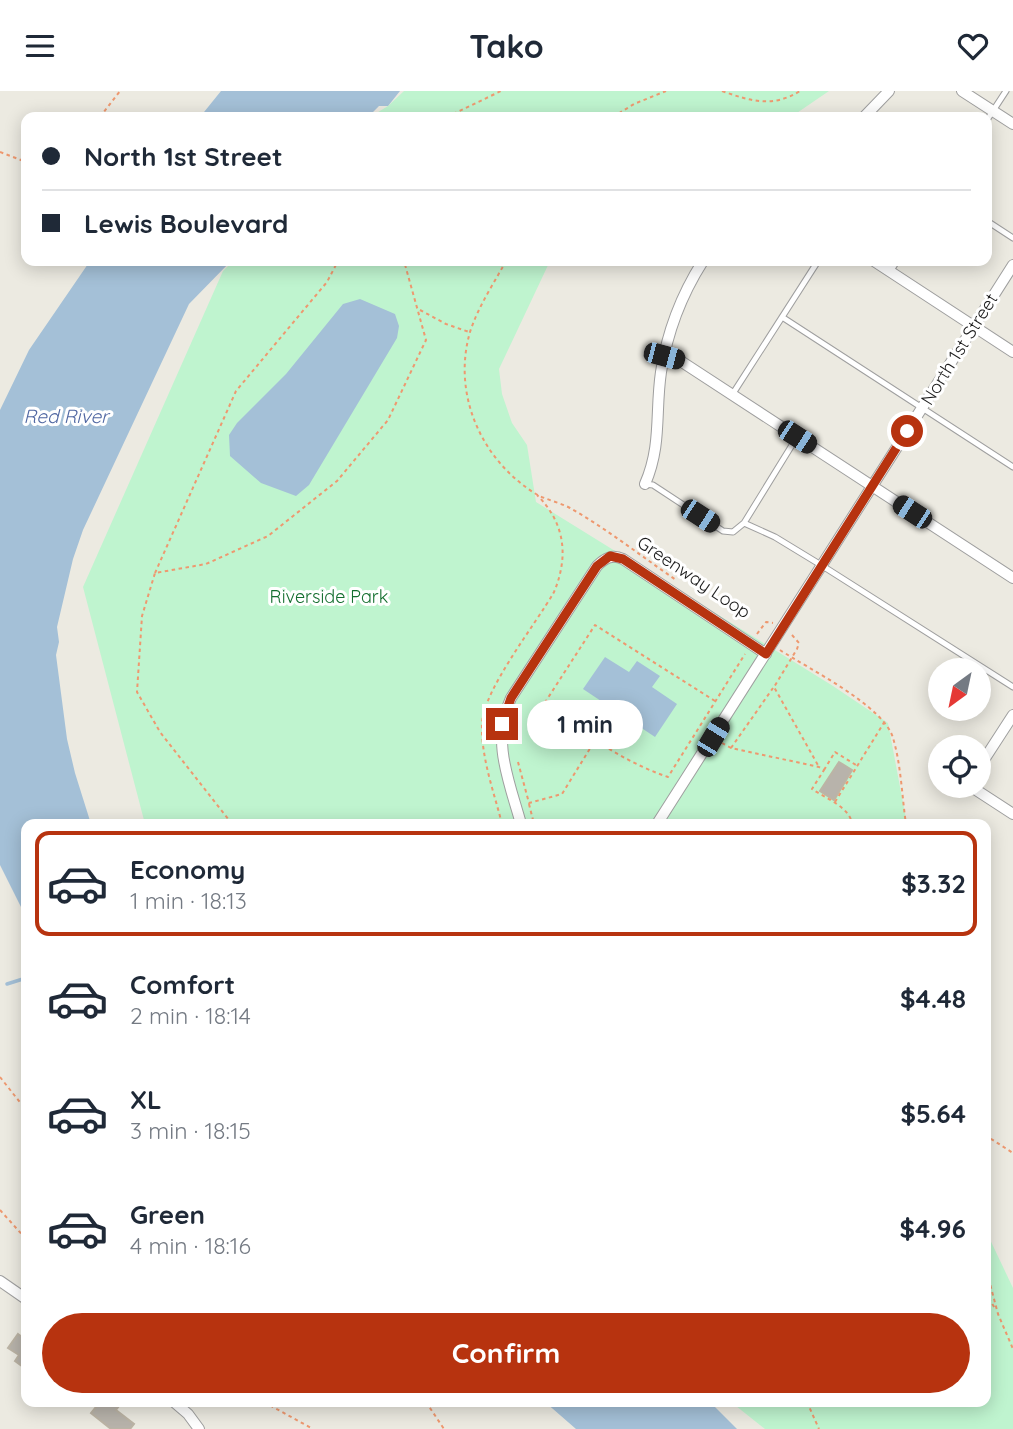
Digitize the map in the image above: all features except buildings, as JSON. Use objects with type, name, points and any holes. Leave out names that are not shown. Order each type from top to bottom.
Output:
[{"type":"street","points":[[869,112],[889,91]]},
{"type":"street","points":[[962,91],[986,112]]},
{"type":"street","points":[[992,116],[1013,124]]},
{"type":"street","name":"North 1st Street","points":[[660,819],[1013,265]]},
{"type":"street","points":[[645,484],[654,464],[664,356],[676,314],[700,266]]},
{"type":"street","points":[[881,266],[1013,352]]},
{"type":"street","points":[[664,356],[679,360],[1013,577]]},
{"type":"street","points":[[520,819],[501,740],[505,712],[511,698],[597,566],[610,556],[623,559],[769,649]]},
{"type":"street","points":[[991,749],[1013,715]]},
{"type":"street","points":[[988,798],[1013,814]]},
{"type":"street","points":[[0,1281],[21,1296]]},
{"type":"street","points":[[180,1407],[200,1429]]},
{"type":"lane","points":[[992,112],[1006,91]]},
{"type":"lane","points":[[992,224],[1013,238]]},
{"type":"lane","points":[[732,395],[815,266]]},
{"type":"lane","points":[[890,272],[894,266]]},
{"type":"lane","points":[[782,317],[1013,467]]},
{"type":"lane","points":[[645,484],[653,485],[723,531],[733,532],[744,523],[797,437]]},
{"type":"lane","points":[[744,523],[775,537],[821,565],[1013,687]]},
{"type":"path","points":[[104,112],[120,91]]},
{"type":"path","points":[[457,112],[501,91]]},
{"type":"path","points":[[621,112],[666,91]]},
{"type":"path","points":[[722,91],[756,102],[783,100],[800,91]]},
{"type":"path","points":[[0,152],[21,160]]},
{"type":"path","points":[[228,819],[160,732],[137,692],[142,616],[155,573],[236,391],[327,282],[335,266]]},
{"type":"path","points":[[155,573],[206,564],[268,536],[337,481],[388,420],[426,340],[406,266]]},
{"type":"path","name":"Greenway Loop","points":[[501,819],[483,741],[485,704],[554,592],[561,575],[564,547],[553,517],[536,494],[491,453],[476,427],[467,399],[465,386],[470,332],[503,266]]},
{"type":"path","points":[[419,310],[446,324],[470,332]]},
{"type":"path","name":"Greenway Loop","points":[[536,494],[570,508],[680,582]]},
{"type":"path","points":[[715,701],[595,625],[544,704],[594,741],[640,767],[668,777],[763,625],[770,621],[799,643],[774,687],[731,748]]},
{"type":"path","name":"Greenway Loop","points":[[754,639],[856,698],[885,721]]},
{"type":"path","points":[[774,687],[819,767]]},
{"type":"path","points":[[834,803],[885,721]]},
{"type":"path","points":[[885,721],[893,738],[905,819]]},
{"type":"path","points":[[713,737],[731,748],[824,770]]},
{"type":"path","points":[[529,803],[562,795],[594,741]]},
{"type":"path","points":[[851,819],[850,815],[812,789],[835,752],[857,766]]},
{"type":"path","points":[[518,762],[533,819]]},
{"type":"path","points":[[0,1077],[21,1104]]},
{"type":"path","points":[[991,1139],[1013,1153]]},
{"type":"path","points":[[0,1210],[21,1233]]},
{"type":"path","points":[[991,1288],[998,1314]]},
{"type":"path","points":[[991,1302],[1013,1349]]},
{"type":"path","points":[[273,1407],[313,1429]]},
{"type":"path","points":[[429,1407],[444,1429]]},
{"type":"path","points":[[809,1407],[819,1429]]},
{"type":"green space","points":[[404,91],[829,91],[798,112],[378,112]]},
{"type":"green space","name":"Riverside Park","points":[[228,266],[548,266],[499,369],[502,394],[512,423],[527,445],[536,502],[888,723],[906,819],[144,819],[83,587],[223,271]]},
{"type":"green space","points":[[991,1242],[1013,1288],[1013,1429],[765,1429],[737,1407],[991,1407]]},
{"type":"water","points":[[221,91],[400,91],[388,106],[379,106],[373,112],[204,112]]},
{"type":"water","name":"Red River","points":[[87,266],[226,266],[189,304],[83,530],[73,559],[57,627],[59,642],[56,655],[67,739],[89,819],[21,819],[21,907],[0,865],[0,410],[29,350]]},
{"type":"water","points":[[360,299],[395,314],[399,326],[397,338],[309,485],[296,496],[261,483],[230,456],[229,435],[237,423],[286,374],[343,304]]},
{"type":"water","points":[[605,657],[629,672],[637,661],[660,676],[652,687],[677,704],[655,737],[583,689]]},
{"type":"water","points":[[551,1407],[715,1407],[737,1429],[576,1429]]},
{"type":"waterway","points":[[7,984],[21,980]]},
{"type":"route","points":[[502,724],[511,698],[597,566],[610,556],[623,559],[766,654],[907,431]]}]
